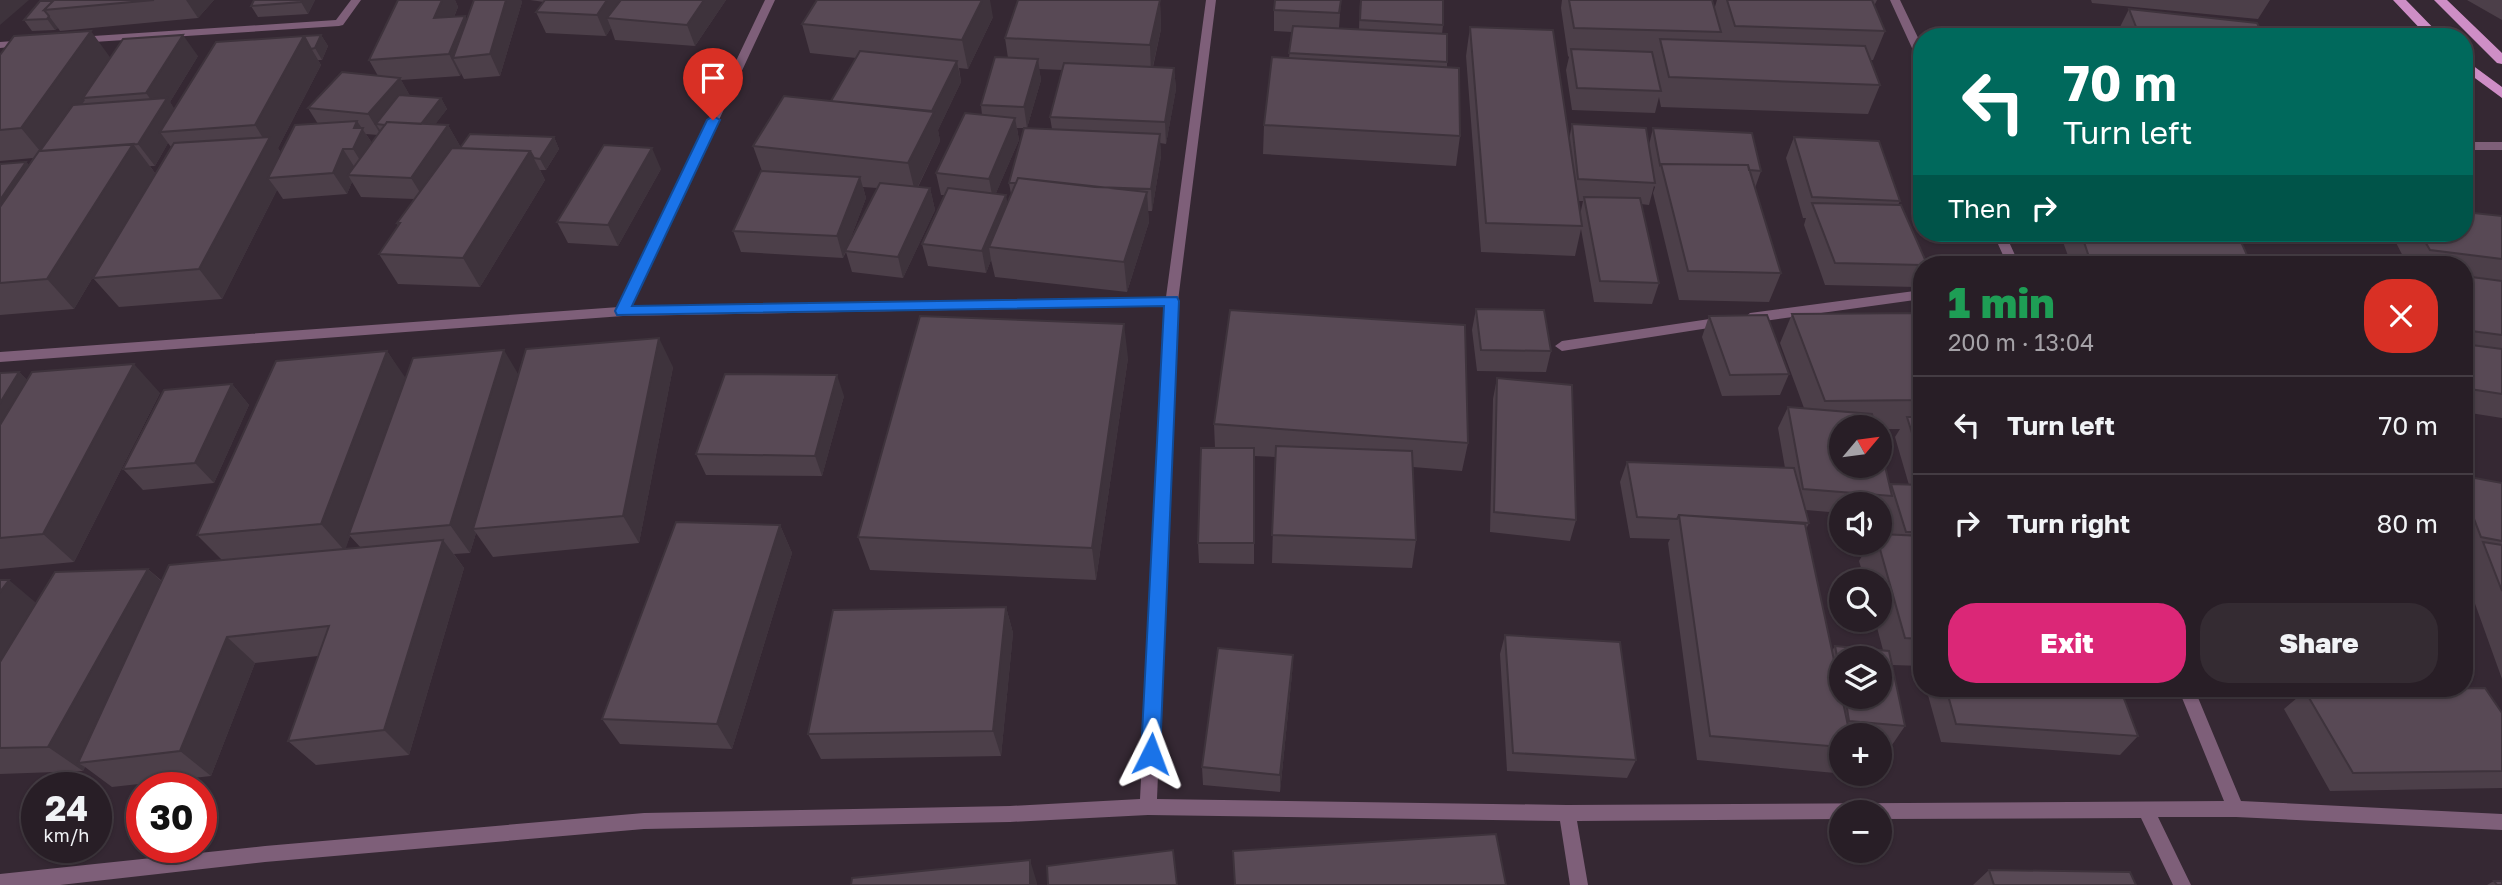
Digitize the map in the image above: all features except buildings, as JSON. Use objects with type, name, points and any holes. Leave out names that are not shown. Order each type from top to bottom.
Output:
[{"type":"main road","points":[[2399,0],[2427,28]]},
{"type":"main road","points":[[2440,0],[2470,28]]},
{"type":"main road","points":[[2473,31],[2498,55]]},
{"type":"main road","points":[[2473,70],[2502,94]]},
{"type":"street","points":[[68,40],[339,23],[356,0]]},
{"type":"street","points":[[623,311],[770,0]]},
{"type":"street","points":[[1148,807],[1171,301],[1211,0]]},
{"type":"street","points":[[1895,0],[1913,39]]},
{"type":"street","points":[[0,45],[41,42]]},
{"type":"street","points":[[2473,146],[2502,146]]},
{"type":"street","points":[[1562,346],[1913,295]]},
{"type":"street","points":[[0,357],[623,311],[1171,301]]},
{"type":"street","points":[[2190,697],[2236,809]]},
{"type":"street","points":[[0,883],[265,854],[644,821],[1010,814],[1148,807],[1567,813],[2236,809],[2502,822]]},
{"type":"street","points":[[2146,810],[2182,885]]},
{"type":"street","points":[[1567,813],[1579,885]]},
{"type":"route","points":[[713,120],[623,311],[1171,301],[1151,754]]}]
